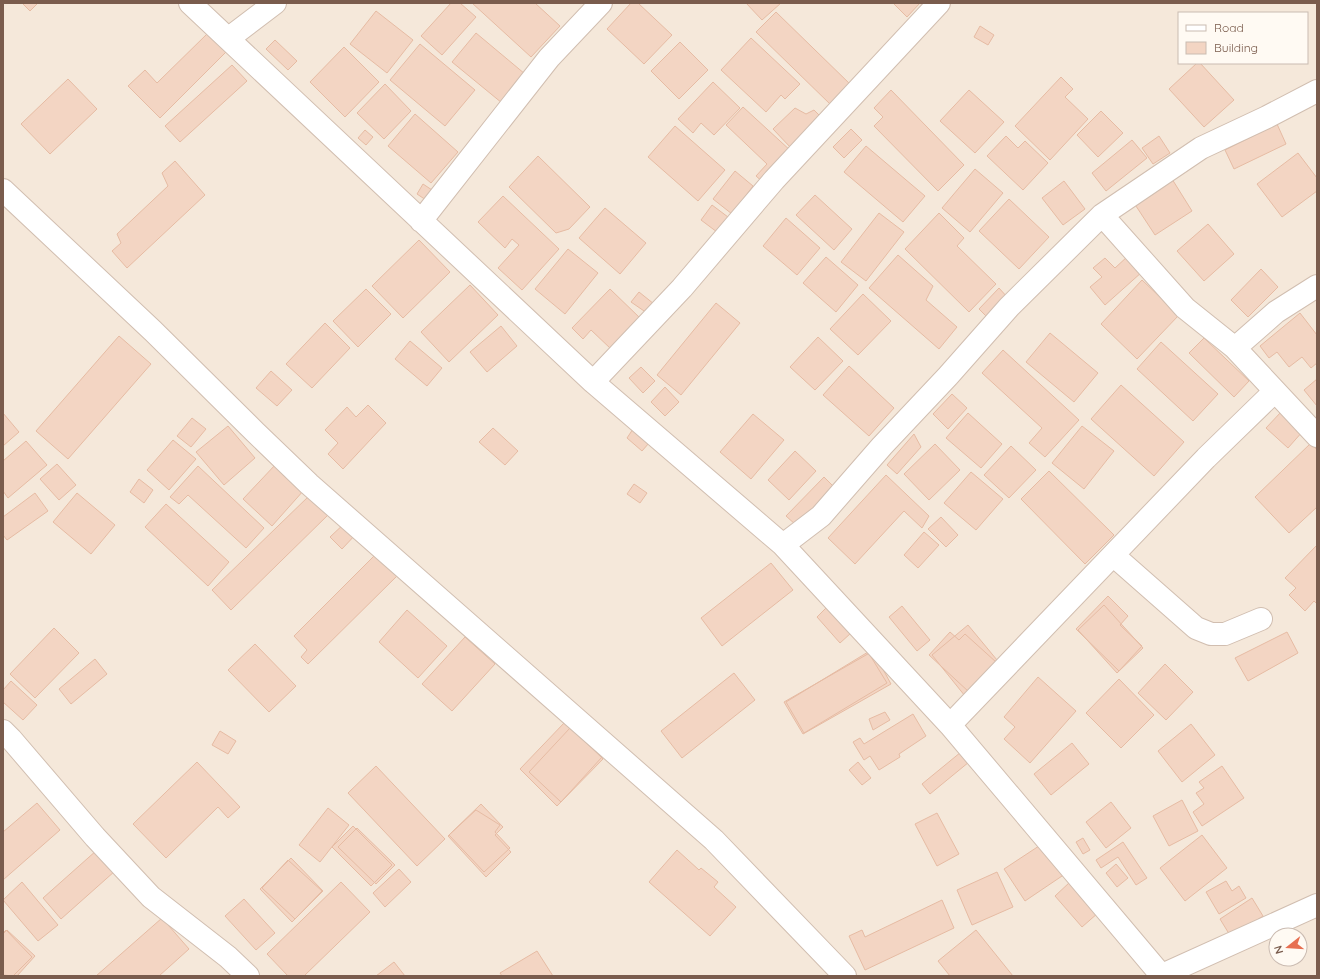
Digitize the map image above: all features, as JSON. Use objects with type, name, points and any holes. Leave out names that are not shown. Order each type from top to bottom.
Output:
[{"type":"street","points":[[190,3],[229,38],[593,382],[782,545],[950,725],[1161,976],[1317,905]]},
{"type":"street","points":[[229,38],[275,3]]},
{"type":"street","points":[[421,221],[549,58],[601,3]]},
{"type":"street","points":[[593,382],[682,288],[774,180],[939,3]]},
{"type":"street","points":[[782,545],[821,516],[882,446],[948,376],[1009,307],[1102,215],[1201,148],[1267,117],[1317,91]]},
{"type":"street","points":[[3,190],[153,331],[309,484],[714,840],[845,976]]},
{"type":"street","points":[[1102,215],[1185,308],[1235,348],[1317,436]]},
{"type":"street","points":[[1235,348],[1276,312],[1317,286]]},
{"type":"street","points":[[950,725],[1206,458],[1275,390]]},
{"type":"street","points":[[1113,555],[1196,628],[1211,634],[1225,634],[1261,619]]},
{"type":"street","points":[[3,731],[95,837],[150,897],[228,957],[248,976]]},
{"type":"shaded area","points":[[3,3],[1317,3],[1317,976],[3,976]]},
{"type":"building","points":[[22,3],[38,3],[30,11]]},
{"type":"building","points":[[451,3],[460,3],[476,17],[442,55],[421,36]]},
{"type":"building","points":[[472,3],[535,3],[560,26],[531,57]]},
{"type":"building","points":[[631,3],[638,3],[672,35],[644,64],[607,29]]},
{"type":"building","points":[[746,3],[781,3],[762,20]]},
{"type":"building","points":[[893,3],[920,3],[907,17]]},
{"type":"building","points":[[376,11],[413,40],[387,73],[350,44]]},
{"type":"building","points":[[776,12],[851,85],[831,105],[756,32]]},
{"type":"building","points":[[980,26],[994,35],[988,45],[974,37]]},
{"type":"building","points":[[208,33],[226,52],[160,118],[128,86],[145,70],[157,83]]},
{"type":"building","points":[[476,33],[525,74],[502,103],[452,62]]},
{"type":"building","points":[[751,38],[800,84],[785,99],[781,95],[766,112],[721,70]]},
{"type":"building","points":[[275,40],[297,61],[288,70],[266,49]]},
{"type":"building","points":[[680,42],[708,70],[679,99],[651,71]]},
{"type":"building","points":[[420,44],[475,90],[445,126],[390,80]]},
{"type":"building","points":[[344,47],[379,82],[345,117],[310,82]]},
{"type":"building","points":[[1196,64],[1201,64],[1234,100],[1204,127],[1169,89]]},
{"type":"building","points":[[232,65],[247,81],[180,142],[165,126]]},
{"type":"building","points":[[1061,77],[1073,89],[1065,97],[1088,119],[1050,160],[1015,126]]},
{"type":"building","points":[[68,79],[97,109],[50,154],[21,124]]},
{"type":"building","points":[[713,82],[740,108],[714,135],[701,123],[693,133],[678,119]]},
{"type":"building","points":[[385,84],[411,111],[384,139],[357,113]]},
{"type":"building","points":[[891,90],[964,165],[938,191],[874,126],[883,117],[874,108]]},
{"type":"building","points":[[969,90],[1004,122],[975,153],[940,121]]},
{"type":"building","points":[[743,107],[792,152],[764,183],[756,176],[767,164],[726,125]]},
{"type":"building","points":[[795,108],[806,114],[814,110],[822,118],[791,148],[773,129]]},
{"type":"building","points":[[1101,111],[1123,133],[1098,157],[1077,135]]},
{"type":"building","points":[[415,114],[458,152],[431,183],[388,146]]},
{"type":"building","points":[[1277,124],[1286,144],[1234,169],[1225,150]]},
{"type":"building","points":[[675,126],[725,170],[698,201],[648,157]]},
{"type":"building","points":[[851,129],[862,140],[844,158],[833,147]]},
{"type":"building","points":[[365,130],[373,137],[366,145],[358,138]]},
{"type":"building","points":[[1006,136],[1018,148],[1025,141],[1048,163],[1023,190],[987,156]]},
{"type":"building","points":[[1159,136],[1170,153],[1153,164],[1142,148]]},
{"type":"building","points":[[1132,140],[1147,158],[1106,191],[1092,173]]},
{"type":"building","points":[[866,146],[925,196],[903,222],[844,172]]},
{"type":"building","points":[[1298,153],[1317,178],[1317,191],[1282,217],[1257,184]]},
{"type":"building","points":[[538,156],[590,207],[569,229],[556,233],[509,187]]},
{"type":"building","points":[[175,161],[205,195],[127,268],[112,251],[121,243],[117,234],[168,186],[162,173]]},
{"type":"building","points":[[975,169],[1003,193],[970,232],[942,208]]},
{"type":"building","points":[[735,171],[753,186],[732,214],[713,199]]},
{"type":"building","points":[[1172,179],[1192,211],[1155,235],[1134,203]]},
{"type":"building","points":[[1064,181],[1085,209],[1063,225],[1042,198]]},
{"type":"building","points":[[423,184],[435,192],[429,202],[417,194]]},
{"type":"building","points":[[815,195],[852,229],[834,250],[796,215]]},
{"type":"building","points":[[503,196],[559,249],[522,290],[498,268],[519,245],[512,239],[505,248],[478,222]]},
{"type":"building","points":[[1009,199],[1049,237],[1019,269],[979,231]]},
{"type":"building","points":[[712,205],[728,217],[717,232],[701,220]]},
{"type":"building","points":[[605,208],[646,243],[620,274],[579,238]]},
{"type":"building","points":[[879,213],[904,232],[866,281],[841,262]]},
{"type":"building","points":[[939,213],[964,238],[957,246],[996,284],[969,312],[905,249]]},
{"type":"building","points":[[786,218],[820,248],[797,275],[763,246]]},
{"type":"building","points":[[1208,224],[1234,254],[1204,281],[1177,251]]},
{"type":"building","points":[[419,240],[450,272],[403,318],[372,286]]},
{"type":"building","points":[[568,249],[598,273],[565,314],[535,289]]},
{"type":"building","points":[[898,255],[933,286],[926,300],[957,327],[939,349],[869,288]]},
{"type":"building","points":[[1128,256],[1142,272],[1105,305],[1090,287],[1102,277],[1093,268],[1105,258],[1115,268]]},
{"type":"building","points":[[826,257],[858,285],[836,312],[803,283]]},
{"type":"building","points":[[1261,269],[1278,287],[1248,317],[1231,300]]},
{"type":"building","points":[[1142,280],[1179,315],[1137,359],[1101,324]]},
{"type":"building","points":[[470,285],[498,315],[449,362],[421,332]]},
{"type":"building","points":[[999,288],[1008,298],[988,318],[979,309]]},
{"type":"building","points":[[366,289],[391,314],[358,347],[333,321]]},
{"type":"building","points":[[610,289],[640,318],[611,349],[591,330],[583,339],[572,328]]},
{"type":"building","points":[[639,292],[654,304],[647,313],[631,302]]},
{"type":"building","points":[[863,294],[891,321],[858,355],[830,329]]},
{"type":"building","points":[[716,303],[740,323],[681,395],[657,375]]},
{"type":"building","points":[[1300,313],[1317,335],[1317,363],[1311,368],[1302,357],[1289,367],[1277,352],[1269,358],[1260,346]]},
{"type":"building","points":[[325,323],[350,348],[312,388],[286,364]]},
{"type":"building","points":[[501,326],[517,346],[487,372],[470,352]]},
{"type":"building","points":[[1050,333],[1098,373],[1074,402],[1026,362]]},
{"type":"building","points":[[119,336],[151,364],[68,459],[36,431]]},
{"type":"building","points":[[818,337],[843,361],[815,390],[790,367]]},
{"type":"building","points":[[1204,338],[1249,381],[1234,397],[1189,353]]},
{"type":"building","points":[[410,341],[442,368],[427,386],[395,359]]},
{"type":"building","points":[[1161,342],[1218,394],[1193,421],[1137,369]]},
{"type":"building","points":[[1003,350],[1079,420],[1045,457],[1029,443],[1042,428],[982,373]]},
{"type":"building","points":[[849,366],[894,408],[869,436],[823,395]]},
{"type":"building","points":[[641,367],[655,381],[643,393],[629,378]]},
{"type":"building","points":[[271,371],[292,390],[277,406],[256,388]]},
{"type":"building","points":[[1317,379],[1317,406],[1304,390]]},
{"type":"building","points":[[1121,385],[1184,442],[1154,476],[1091,419]]},
{"type":"building","points":[[665,387],[679,402],[665,416],[651,402]]},
{"type":"building","points":[[952,394],[967,408],[948,429],[933,414]]},
{"type":"building","points":[[368,405],[386,423],[343,469],[328,454],[338,443],[325,430],[347,407],[356,417]]},
{"type":"building","points":[[1281,412],[1303,431],[1288,448],[1266,428]]},
{"type":"building","points":[[3,413],[19,432],[3,446]]},
{"type":"building","points":[[968,413],[1002,444],[981,468],[946,438]]},
{"type":"building","points":[[753,414],[784,440],[751,479],[720,452]]},
{"type":"building","points":[[192,418],[206,429],[191,447],[177,436]]},
{"type":"building","points":[[228,426],[255,458],[224,485],[196,452]]},
{"type":"building","points":[[1082,426],[1114,451],[1084,489],[1052,463]]},
{"type":"building","points":[[493,428],[518,451],[505,465],[479,442]]},
{"type":"building","points":[[633,429],[649,443],[642,451],[627,438]]},
{"type":"building","points":[[914,434],[921,447],[897,474],[887,465]]},
{"type":"building","points":[[173,440],[196,459],[169,490],[147,470]]},
{"type":"building","points":[[26,441],[47,465],[8,498],[3,491],[3,461]]},
{"type":"building","points":[[1311,443],[1317,450],[1317,507],[1289,533],[1255,497]]},
{"type":"building","points":[[935,444],[960,470],[929,500],[904,474]]},
{"type":"building","points":[[1011,446],[1036,470],[1009,498],[984,475]]},
{"type":"building","points":[[795,451],[816,471],[789,500],[768,480]]},
{"type":"building","points":[[57,464],[76,485],[59,500],[40,479]]},
{"type":"building","points":[[276,464],[304,490],[272,526],[243,499]]},
{"type":"building","points":[[198,466],[264,528],[246,548],[188,495],[179,504],[170,497]]},
{"type":"building","points":[[1049,471],[1114,535],[1085,564],[1021,499]]},
{"type":"building","points":[[971,472],[1003,499],[976,530],[944,503]]},
{"type":"building","points":[[886,475],[929,516],[922,528],[904,511],[855,564],[828,538]]},
{"type":"building","points":[[824,477],[834,487],[796,525],[786,516]]},
{"type":"building","points":[[139,479],[153,490],[144,503],[130,492]]},
{"type":"building","points":[[634,484],[647,493],[640,503],[627,494]]},
{"type":"building","points":[[35,493],[48,511],[7,540],[3,535],[3,517]]},
{"type":"building","points":[[77,493],[115,525],[91,554],[53,522]]},
{"type":"building","points":[[310,495],[329,514],[231,610],[212,590]]},
{"type":"building","points":[[166,504],[229,562],[208,586],[145,527]]},
{"type":"building","points":[[941,517],[958,535],[946,547],[928,529]]},
{"type":"building","points":[[346,522],[357,533],[342,549],[330,537]]},
{"type":"building","points":[[924,532],[939,545],[918,568],[904,555]]},
{"type":"building","points":[[1317,545],[1317,604],[1314,601],[1305,611],[1289,595],[1296,588],[1285,578]]},
{"type":"building","points":[[378,552],[399,574],[308,664],[301,657],[307,650],[294,636]]},
{"type":"building","points":[[771,563],[793,590],[722,646],[701,618]]},
{"type":"building","points":[[1108,596],[1128,616],[1120,625],[1142,646],[1119,671],[1076,629]]},
{"type":"building","points":[[1104,605],[1143,648],[1117,673],[1078,630]]},
{"type":"building","points":[[828,606],[851,633],[840,643],[817,617]]},
{"type":"building","points":[[902,606],[930,640],[917,651],[889,617]]},
{"type":"building","points":[[407,610],[447,646],[418,678],[379,642]]},
{"type":"building","points":[[968,625],[1002,666],[965,696],[932,655]]},
{"type":"building","points":[[54,628],[79,653],[35,698],[10,674]]},
{"type":"building","points":[[950,632],[959,640],[965,634],[996,662],[969,692],[929,655]]},
{"type":"building","points":[[1287,632],[1298,653],[1248,681],[1235,658]]},
{"type":"building","points":[[465,637],[495,664],[452,711],[422,684]]},
{"type":"building","points":[[255,644],[296,686],[269,712],[228,670]]},
{"type":"building","points":[[873,651],[891,684],[803,734],[784,702]]},
{"type":"building","points":[[868,652],[887,683],[804,733],[786,702]]},
{"type":"building","points":[[95,659],[107,674],[71,704],[59,689]]},
{"type":"building","points":[[1165,664],[1193,692],[1166,720],[1138,693]]},
{"type":"building","points":[[734,673],[755,700],[682,758],[661,731]]},
{"type":"building","points":[[1038,677],[1076,711],[1030,763],[1004,739],[1015,727],[1004,717]]},
{"type":"building","points":[[1119,679],[1154,715],[1121,748],[1086,713]]},
{"type":"building","points":[[11,681],[37,705],[23,720],[3,702],[3,690]]},
{"type":"building","points":[[885,712],[890,720],[873,730],[869,719]]},
{"type":"building","points":[[913,714],[926,736],[899,754],[900,757],[879,770],[870,756],[864,760],[853,742],[860,738],[864,744]]},
{"type":"building","points":[[565,722],[603,759],[557,806],[520,769]]},
{"type":"building","points":[[1191,724],[1215,755],[1182,782],[1158,751]]},
{"type":"building","points":[[570,728],[602,757],[561,802],[529,772]]},
{"type":"building","points":[[220,731],[236,741],[228,754],[212,745]]},
{"type":"building","points":[[1072,743],[1089,764],[1051,795],[1034,774]]},
{"type":"building","points":[[961,752],[969,762],[930,794],[922,784]]},
{"type":"building","points":[[197,762],[240,807],[228,818],[218,807],[166,858],[133,824]]},
{"type":"building","points":[[858,762],[871,778],[862,785],[849,770]]},
{"type":"building","points":[[376,766],[445,839],[417,866],[348,793]]},
{"type":"building","points":[[1222,766],[1244,798],[1202,826],[1193,812],[1204,804],[1196,793],[1204,788],[1199,782]]},
{"type":"building","points":[[1182,800],[1198,831],[1169,846],[1153,816]]},
{"type":"building","points":[[1111,802],[1131,828],[1106,848],[1086,822]]},
{"type":"building","points":[[37,803],[60,830],[3,880],[3,832]]},
{"type":"building","points":[[481,804],[503,827],[495,835],[511,852],[486,877],[448,836]]},
{"type":"building","points":[[328,808],[349,825],[320,862],[299,845]]},
{"type":"building","points":[[476,810],[500,825],[495,832],[510,848],[484,872],[449,835]]},
{"type":"building","points":[[937,813],[959,854],[937,866],[915,824]]},
{"type":"building","points":[[353,826],[392,865],[371,886],[332,847]]},
{"type":"building","points":[[357,828],[395,865],[376,884],[338,847]]},
{"type":"building","points":[[1202,835],[1227,868],[1185,901],[1160,868]]},
{"type":"building","points":[[1083,838],[1090,850],[1083,854],[1076,842]]},
{"type":"building","points":[[1045,842],[1065,874],[1025,901],[1004,869]]},
{"type":"building","points":[[1123,842],[1147,878],[1136,885],[1118,857],[1101,868],[1096,860]]},
{"type":"building","points":[[97,850],[115,871],[61,919],[43,898]]},
{"type":"building","points":[[677,850],[699,870],[701,868],[718,882],[714,887],[736,907],[710,936],[649,882]]},
{"type":"building","points":[[291,858],[323,891],[292,922],[260,889]]},
{"type":"building","points":[[288,860],[322,891],[295,919],[262,888]]},
{"type":"building","points":[[1116,864],[1128,878],[1117,887],[1106,873]]},
{"type":"building","points":[[399,869],[411,882],[385,907],[373,893]]},
{"type":"building","points":[[997,872],[1013,907],[972,925],[957,890]]},
{"type":"building","points":[[1226,881],[1232,891],[1239,886],[1246,898],[1219,914],[1206,892]]},
{"type":"building","points":[[22,882],[58,925],[38,941],[3,900]]},
{"type":"building","points":[[341,882],[370,912],[304,976],[288,976],[267,954]]},
{"type":"building","points":[[1070,882],[1098,913],[1082,927],[1055,896]]},
{"type":"building","points":[[1252,898],[1263,916],[1231,937],[1220,919]]},
{"type":"building","points":[[244,899],[275,933],[256,950],[225,916]]},
{"type":"building","points":[[942,900],[954,928],[865,970],[849,936],[862,930],[865,937]]},
{"type":"building","points":[[162,918],[189,949],[159,976],[96,976]]},
{"type":"building","points":[[6,930],[32,957],[13,976],[3,975],[3,933]]},
{"type":"building","points":[[7,930],[35,956],[17,976],[3,976],[3,934]]},
{"type":"building","points":[[976,930],[1013,976],[950,976],[938,961]]},
{"type":"building","points":[[537,951],[553,976],[502,976],[500,973]]},
{"type":"building","points":[[394,962],[405,976],[376,976]]}]
